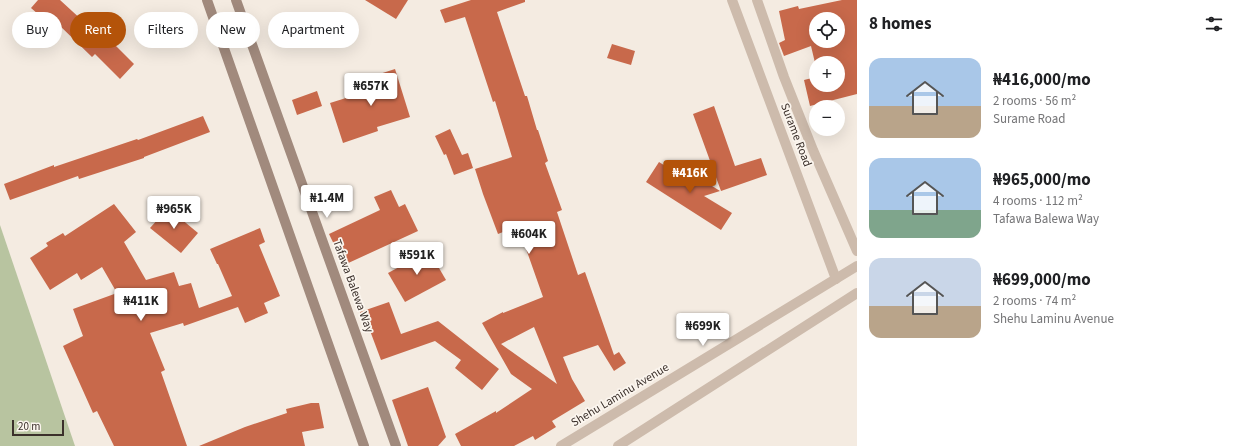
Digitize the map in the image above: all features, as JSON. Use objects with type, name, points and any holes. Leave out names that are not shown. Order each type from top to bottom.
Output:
[{"type":"main road","points":[[208,0],[364,446]]},
{"type":"main road","name":"Tafawa Balewa Way","points":[[236,0],[396,446]]},
{"type":"street","name":"Surame Road","points":[[732,0],[836,279]]},
{"type":"street","name":"Surame Road","points":[[757,0],[784,77],[813,150],[857,251]]},
{"type":"street","name":"Shehu Laminu Avenue","points":[[561,446],[857,266]]},
{"type":"street","points":[[618,446],[857,293]]},
{"type":"green space","points":[[0,225],[75,446],[0,446]]},
{"type":"building","points":[[38,0],[60,0],[73,12],[70,12],[70,36],[62,28],[62,12],[36,12],[31,8]]},
{"type":"building","points":[[365,0],[408,0],[396,19]]},
{"type":"building","points":[[471,0],[525,0],[525,2],[497,12],[548,161],[545,163],[562,210],[557,212],[578,275],[585,272],[614,355],[619,352],[626,363],[614,371],[598,345],[563,357],[572,379],[585,401],[552,421],[556,427],[535,440],[533,436],[514,446],[461,446],[455,434],[496,411],[496,413],[532,389],[511,374],[482,323],[503,312],[543,297],[518,226],[498,234],[483,194],[475,169],[512,157],[495,101],[493,102],[465,17],[445,23],[440,10]],"holes":[[[534,327],[557,384],[501,344]]]},
{"type":"building","points":[[842,0],[857,0],[857,94],[834,100],[809,100],[809,102],[804,80],[809,79],[809,92],[845,92],[845,56],[813,56],[811,48],[845,48],[845,12],[809,12],[809,47],[784,56],[779,43],[785,40],[779,11],[798,6],[799,9]]},
{"type":"building","points":[[612,44],[635,51],[631,65],[607,58]]},
{"type":"building","points":[[83,48],[118,48],[134,64],[120,79],[95,54],[92,57]]},
{"type":"building","points":[[395,69],[410,117],[377,127],[378,131],[343,143],[330,103],[365,92],[361,80]]},
{"type":"building","points":[[317,91],[322,106],[297,115],[292,100]]},
{"type":"building","points":[[714,106],[735,166],[761,158],[767,175],[721,191],[693,114]]},
{"type":"building","points":[[203,116],[210,132],[144,158],[79,179],[78,176],[10,200],[4,184],[54,165],[54,167],[137,139],[138,140]]},
{"type":"building","points":[[450,129],[462,155],[468,153],[473,168],[454,175],[446,154],[444,155],[435,136]]},
{"type":"building","points":[[659,162],[678,174],[682,167],[720,191],[704,196],[732,213],[721,230],[646,182]]},
{"type":"building","points":[[391,190],[399,207],[405,204],[418,231],[344,265],[329,234],[380,210],[374,197]]},
{"type":"building","points":[[114,204],[136,232],[124,242],[146,280],[174,272],[179,286],[191,283],[199,308],[232,296],[210,249],[260,228],[265,242],[259,245],[280,296],[264,303],[268,313],[245,323],[238,307],[184,326],[183,323],[150,333],[165,370],[161,372],[187,446],[114,446],[97,411],[93,413],[63,346],[83,336],[73,309],[117,293],[102,267],[81,280],[77,273],[50,290],[30,258],[48,246],[46,243],[63,233],[65,236]]},
{"type":"building","points":[[168,208],[198,233],[181,253],[150,228]]},
{"type":"building","points":[[429,251],[446,280],[405,302],[388,273]]},
{"type":"building","points":[[389,302],[401,334],[438,321],[499,369],[482,390],[455,368],[461,360],[435,341],[381,360],[369,328],[366,329],[360,312]]},
{"type":"building","points":[[428,387],[446,437],[438,446],[408,446],[392,400]]},
{"type":"building","points":[[311,403],[319,403],[324,428],[302,432],[305,446],[199,446],[245,427],[287,413],[286,409]]}]
